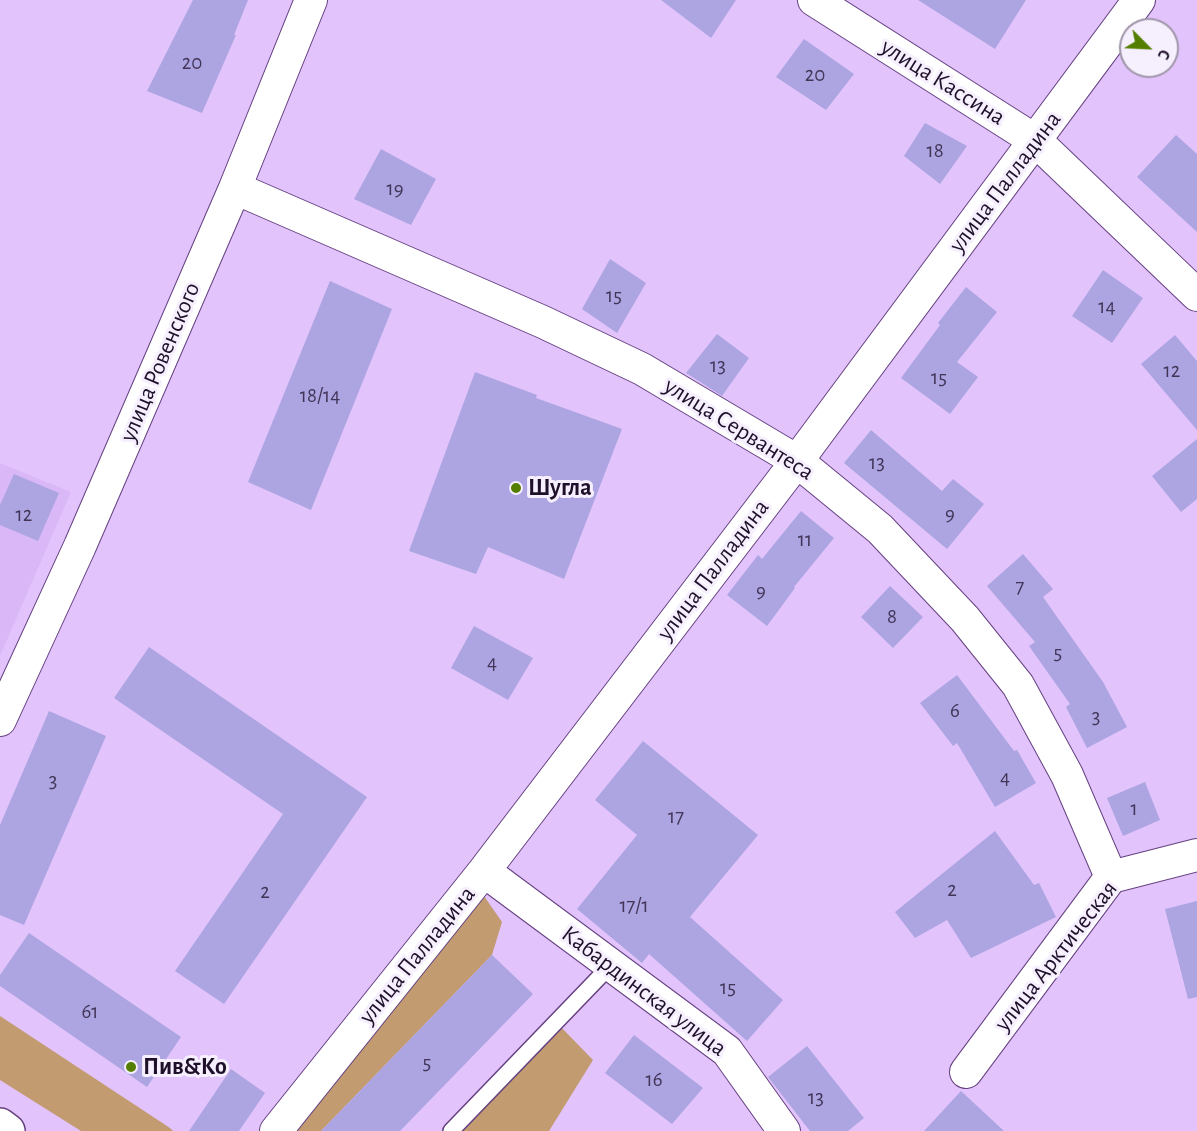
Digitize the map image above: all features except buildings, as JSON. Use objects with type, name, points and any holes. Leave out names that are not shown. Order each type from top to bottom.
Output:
[{"type":"main road","points":[[0,1125],[8,1131]]},
{"type":"street","name":"улица Ровенского","points":[[0,720],[7,687],[85,535],[235,188],[311,0]]},
{"type":"street","name":"улица Кассина","points":[[814,0],[1036,141],[1197,295]]},
{"type":"street","name":"улица Палладина","points":[[279,1130],[484,871],[797,461],[1139,0]]},
{"type":"street","name":"улица Сервантеса","points":[[235,188],[543,322],[642,369],[797,461],[880,529],[964,619],[1018,685],[1067,775],[1111,877]]},
{"type":"street","name":"улица Арктическая","points":[[966,1072],[1111,877],[1197,855]]},
{"type":"street","name":"Кабардинская улица","points":[[484,871],[727,1051],[784,1131]]},
{"type":"lane","points":[[451,1131],[611,966]]},
{"type":"shaded area","points":[[0,463],[71,492],[0,656]]},
{"type":"shaded area","points":[[475,883],[502,922],[492,955],[321,1131],[298,1131],[285,1120]]},
{"type":"shaded area","points":[[0,1016],[173,1131],[81,1131],[0,1080]]},
{"type":"shaded area","points":[[557,1023],[593,1060],[549,1131],[462,1131],[456,1126]]},
{"type":"place","name":"Шугла","points":[[516,488]]},
{"type":"place","name":"Пив&Ко","points":[[131,1067]]}]
